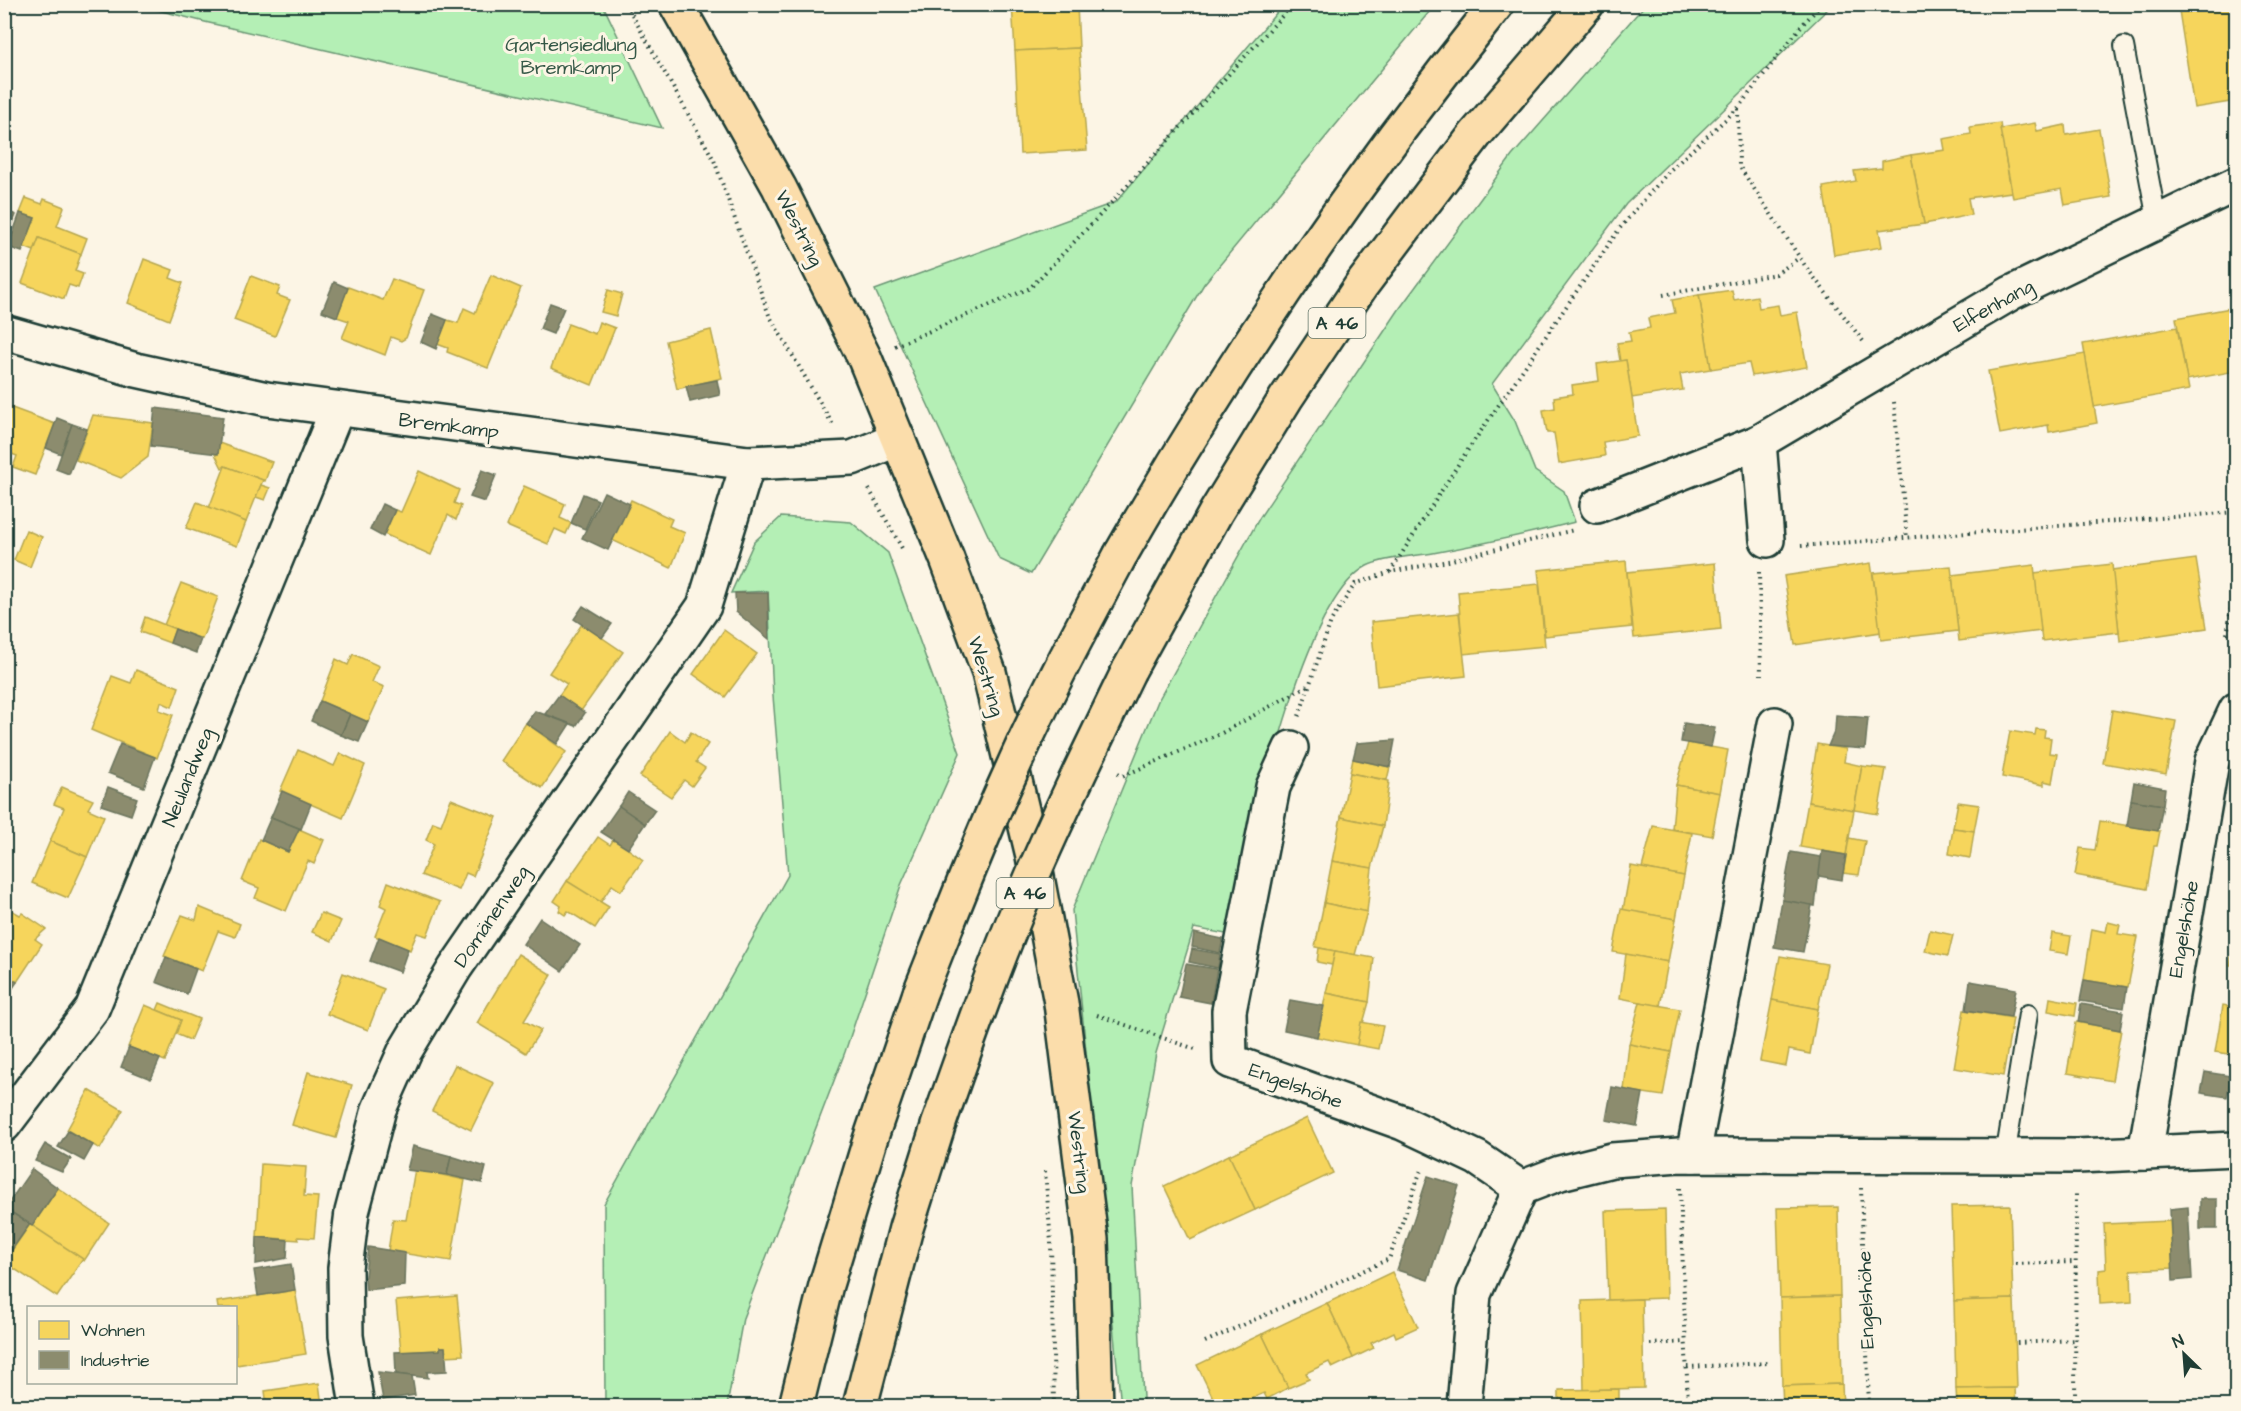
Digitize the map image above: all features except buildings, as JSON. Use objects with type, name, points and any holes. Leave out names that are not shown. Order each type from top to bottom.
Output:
[{"type":"main road","name":"Westring","points":[[676,4],[779,187],[865,359],[948,559],[989,672],[1033,856],[1061,1003],[1091,1239],[1096,1407]]},
{"type":"main road","name":"A 46","points":[[796,1407],[826,1285],[870,1140],[920,993],[962,884],[1010,773],[1063,663],[1121,554],[1239,358],[1315,246],[1420,99],[1497,4]]},
{"type":"main road","name":"A 46","points":[[860,1407],[906,1228],[939,1123],[980,1007],[1025,894],[1074,781],[1129,670],[1216,512],[1286,398],[1361,286],[1475,135],[1587,4]]},
{"type":"street","name":"Elfenhang","points":[[1597,506],[1759,442],[2012,293],[2157,220],[2236,184]]},
{"type":"street","name":"Bremkamp","points":[[4,332],[136,370],[267,399],[748,463],[852,458],[898,439]]},
{"type":"street","name":"Neulandweg","points":[[4,1125],[92,1009],[337,410]]},
{"type":"street","points":[[1759,442],[1773,549]]},
{"type":"street","name":"Domänenweg","points":[[357,1407],[346,1336],[345,1268],[352,1212],[379,1109],[405,1051],[455,968],[704,606],[748,463]]},
{"type":"street","name":"Engelshöhe","points":[[2145,1153],[2212,761],[2236,710]]},
{"type":"street","points":[[1686,1155],[1775,724]]},
{"type":"street","name":"Engelshöhe","points":[[1291,748],[1273,787],[1231,1000],[1230,1061],[1404,1124],[1477,1158],[1521,1188]]},
{"type":"street","points":[[1464,1407],[1474,1294],[1521,1188],[1560,1173],[1612,1160],[1686,1155],[1860,1158],[2005,1157],[2236,1149]]},
{"type":"lane","points":[[2124,46],[2157,220]]},
{"type":"lane","points":[[2005,1157],[2028,1014]]},
{"type":"path","points":[[626,4],[714,160],[769,315],[908,558]]},
{"type":"path","points":[[901,344],[1030,288],[1101,214],[1293,4]]},
{"type":"path","points":[[1390,572],[1461,460],[1620,228],[1669,171],[1738,108],[1802,25],[1822,4]]},
{"type":"path","points":[[1738,108],[1739,166],[1799,258],[1887,366],[1907,539]]},
{"type":"path","points":[[1663,295],[1776,274],[1799,258]]},
{"type":"path","points":[[1291,748],[1308,686],[1331,621],[1355,584],[1390,572],[1571,533],[1597,506]]},
{"type":"path","points":[[1761,675],[1773,549],[2236,512]]},
{"type":"path","points":[[2227,634],[2236,577]]},
{"type":"path","points":[[1114,770],[1123,776],[1220,734],[1308,686]]},
{"type":"path","points":[[1061,1003],[1230,1061]]},
{"type":"path","points":[[1205,1342],[1389,1259],[1433,1138]]},
{"type":"path","points":[[1686,1155],[1688,1407]]},
{"type":"path","points":[[2075,1407],[2077,1156]]},
{"type":"path","name":"Engelshöhe","points":[[1860,1158],[1869,1407]]},
{"type":"path","points":[[1044,1161],[1051,1242],[1054,1407]]},
{"type":"path","points":[[2016,1264],[2075,1262]]},
{"type":"path","points":[[2017,1343],[2076,1340]]},
{"type":"path","points":[[1650,1344],[1686,1342]]},
{"type":"path","points":[[1687,1367],[1768,1363]]},
{"type":"green space","points":[[1284,4],[1435,5],[1204,284],[1031,574],[999,559],[875,290],[1116,202]]},
{"type":"green space","name":"Gartensiedlung Bremkamp","points":[[138,5],[603,5],[662,128],[205,22]]},
{"type":"green space","points":[[1645,5],[1832,5],[1626,204],[1492,384],[1515,421],[1535,471],[1564,491],[1575,522],[1469,546],[1373,563],[1342,589],[1319,628],[1280,735],[1231,935],[1194,928],[1156,1053],[1132,1186],[1143,1398],[1142,1406],[1121,1406],[1072,910],[1158,701],[1260,517],[1400,308],[1512,156]]},
{"type":"green space","points":[[781,517],[851,522],[888,553],[960,753],[901,885],[845,1052],[743,1318],[727,1406],[605,1406],[604,1204],[788,875],[773,696],[768,591],[731,593],[754,542]]}]
